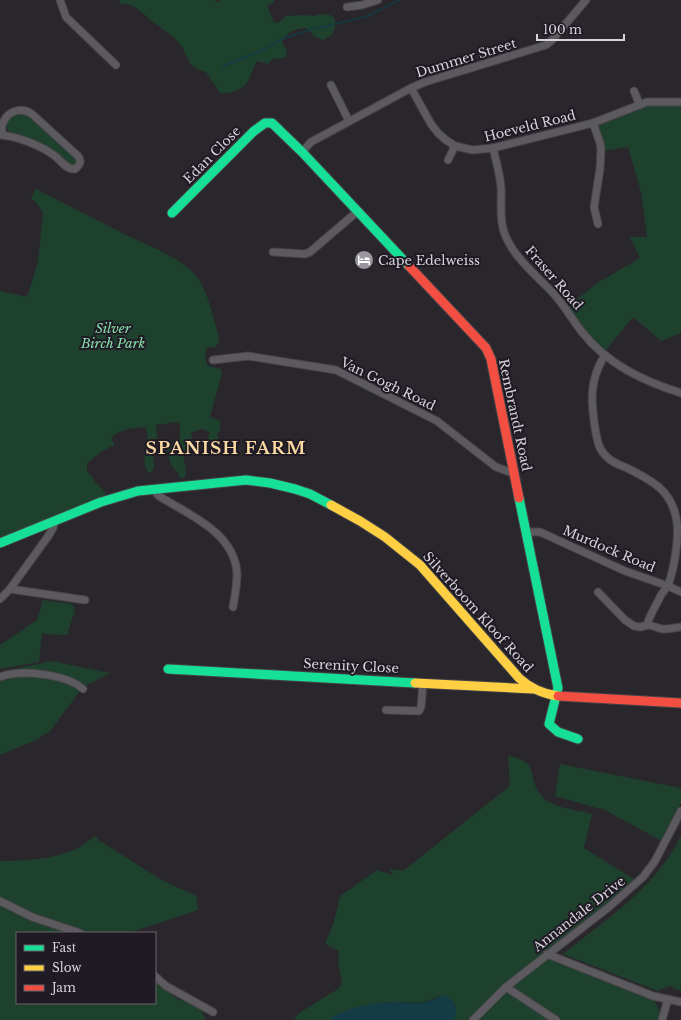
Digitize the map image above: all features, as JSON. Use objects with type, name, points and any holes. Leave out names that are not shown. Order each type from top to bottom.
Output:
[{"type":"street","points":[[60,0],[66,17],[116,65]]},
{"type":"street","points":[[347,7],[355,3],[378,0]]},
{"type":"street","name":"Dummer Street","points":[[302,152],[311,142],[425,82],[546,45],[586,0]]},
{"type":"street","points":[[331,85],[349,122]]},
{"type":"street","name":"Hoeveld Road","points":[[412,88],[434,129],[455,146],[473,150],[493,148],[593,123],[640,104],[653,102],[681,102]]},
{"type":"street","points":[[634,91],[640,104]]},
{"type":"street","points":[[18,110],[25,110],[32,114],[78,156],[80,160],[79,164],[75,169],[70,169],[49,152],[20,139],[1,135],[3,123],[7,116],[18,110]]},
{"type":"street","name":"Edan Close","points":[[172,213],[254,131],[267,122],[274,124]]},
{"type":"street","points":[[593,123],[601,149],[600,169],[594,207],[598,224]]},
{"type":"street","name":"Rembrandt Road","points":[[274,124],[358,211],[486,348],[491,359],[558,688],[549,726],[578,739]]},
{"type":"street","points":[[448,160],[455,146]]},
{"type":"street","name":"Fraser Road","points":[[493,148],[501,185],[502,225],[508,241],[516,254],[561,301],[582,332],[605,355],[626,370],[681,393]]},
{"type":"street","points":[[273,252],[304,254],[310,252],[358,211]]},
{"type":"street","points":[[605,355],[597,373],[592,395],[596,436],[600,448],[604,455],[613,461],[656,484],[673,504],[677,521],[676,552],[668,586],[654,612],[649,618],[647,625]]},
{"type":"street","name":"Van Gogh Road","points":[[213,360],[248,356],[336,370],[437,422],[496,467],[514,472]]},
{"type":"street","name":"Silverboom Kloof Road","points":[[0,543],[118,496],[138,491],[234,480],[249,480],[300,490],[356,518],[380,534],[419,564],[520,678],[532,689],[543,694],[556,696],[681,702]]},
{"type":"street","points":[[156,488],[159,496],[202,521],[217,534],[226,545],[237,571],[233,607]]},
{"type":"street","points":[[0,598],[10,589],[51,532],[55,520]]},
{"type":"street","name":"Murdock Road","points":[[526,532],[540,532],[625,571],[681,592]]},
{"type":"street","points":[[10,589],[85,600]]},
{"type":"street","points":[[598,592],[630,624],[640,628],[647,625],[662,629],[681,627]]},
{"type":"street","points":[[654,612],[655,626]]},
{"type":"street","name":"Serenity Close","points":[[168,669],[532,689]]},
{"type":"street","points":[[0,677],[7,674],[42,675],[73,682],[83,689]]},
{"type":"street","points":[[386,710],[419,711],[423,683]]},
{"type":"street","name":"Annandale Drive","points":[[473,1020],[506,987],[609,907],[643,877],[655,861],[681,811]]},
{"type":"street","points":[[0,901],[32,917],[77,932]]},
{"type":"street","points":[[547,954],[658,998],[681,1002]]},
{"type":"street","points":[[156,977],[171,989],[213,1012]]},
{"type":"street","points":[[506,987],[556,1020]]},
{"type":"street","points":[[658,998],[664,1011]]},
{"type":"street","points":[[662,1020],[664,1011],[667,1007],[668,999]]},
{"type":"green space","points":[[118,0],[214,0],[218,3],[220,0],[274,0],[274,2],[267,6],[274,22],[278,23],[286,16],[314,16],[323,14],[330,15],[335,18],[335,27],[332,35],[323,40],[315,37],[306,28],[292,31],[282,42],[287,51],[285,58],[272,59],[268,64],[257,61],[247,82],[241,88],[234,92],[220,93],[206,72],[199,70],[191,64],[182,47],[172,36],[138,9],[128,4],[122,4]]},
{"type":"green space","points":[[652,104],[681,104],[681,333],[661,341],[633,317],[605,351],[586,332],[568,306],[599,282],[640,258],[630,237],[647,237],[641,192],[628,147],[604,151],[598,124],[640,107]]},
{"type":"green space","points":[[25,111],[75,156],[77,161],[71,166],[54,151],[20,134],[10,132],[7,129],[6,123],[14,113]]},
{"type":"green space","name":"Silver Birch Park","points":[[36,189],[126,235],[164,252],[190,269],[196,276],[207,297],[219,338],[218,344],[215,347],[207,348],[205,357],[208,366],[221,369],[222,373],[210,417],[220,421],[220,429],[217,435],[221,442],[221,446],[218,447],[214,442],[208,439],[208,431],[201,429],[191,433],[192,440],[196,443],[199,449],[197,451],[187,452],[185,454],[184,460],[186,474],[185,477],[181,478],[172,465],[167,451],[175,440],[180,439],[180,424],[176,422],[156,425],[157,439],[152,446],[154,468],[150,473],[146,468],[144,455],[148,452],[146,446],[148,435],[145,427],[122,431],[111,438],[114,445],[99,453],[87,464],[87,471],[106,493],[102,499],[0,540],[0,291],[27,297],[38,262],[43,213],[36,202],[31,199]]},
{"type":"green space","points":[[43,600],[72,604],[75,610],[67,635],[42,634],[39,662],[0,669],[0,645],[37,620]]},
{"type":"green space","points":[[52,661],[110,673],[83,687],[50,731],[36,740],[0,755],[0,672]]},
{"type":"green space","points":[[508,756],[518,758],[529,766],[537,788],[546,800],[558,806],[592,814],[584,848],[637,881],[483,1005],[469,1020],[454,1020],[456,1008],[452,1000],[438,996],[425,1002],[380,1003],[332,1017],[331,1020],[294,1020],[299,1013],[338,989],[342,983],[338,962],[339,951],[325,944],[334,922],[340,896],[377,870],[393,875],[389,869],[403,871],[510,786]]},
{"type":"green space","points":[[560,764],[681,788],[681,803],[662,841],[601,808],[600,809],[555,796]]},
{"type":"green space","points":[[95,836],[100,841],[160,879],[196,896],[198,910],[131,932],[16,932],[16,1004],[156,1004],[156,982],[177,999],[199,1006],[206,1020],[0,1020],[0,861],[28,860],[57,856],[77,849]]},
{"type":"green space","points":[[681,836],[681,991],[670,986],[658,991],[563,954],[613,915],[644,887],[671,854]]},
{"type":"green space","points":[[549,958],[654,1000],[661,1014],[659,1020],[559,1020],[510,988]]},
{"type":"green space","points":[[506,990],[553,1020],[476,1020]]},
{"type":"water","points":[[443,995],[453,1002],[456,1008],[454,1020],[331,1020],[332,1017],[340,1013],[363,1006],[387,1002],[422,1003]]},
{"type":"waterway","points":[[385,7],[399,0]]},
{"type":"waterway","points":[[222,67],[263,50],[282,39],[309,30],[365,17],[382,9]]},
{"type":"traffic: fast","points":[[172,213],[254,131],[265,123],[272,123],[302,152],[409,266]]},
{"type":"traffic: fast","points":[[0,543],[101,502],[138,491],[246,480],[270,483],[295,489],[310,494],[331,505]]},
{"type":"traffic: fast","points":[[519,498],[558,688],[549,724],[558,732],[578,739]]},
{"type":"traffic: fast","points":[[168,669],[415,683]]},
{"type":"traffic: slow","points":[[331,505],[385,537],[420,565],[519,678],[537,690],[558,696]]},
{"type":"traffic: slow","points":[[415,683],[533,689]]},
{"type":"traffic: jam","points":[[409,266],[486,348],[491,359],[519,498]]},
{"type":"traffic: jam","points":[[558,696],[681,703]]},
{"type":"place","name":"Cape Edelweiss","points":[[364,260]]},
{"type":"district","name":"SPANISH FARM","points":[[226,448]]}]
